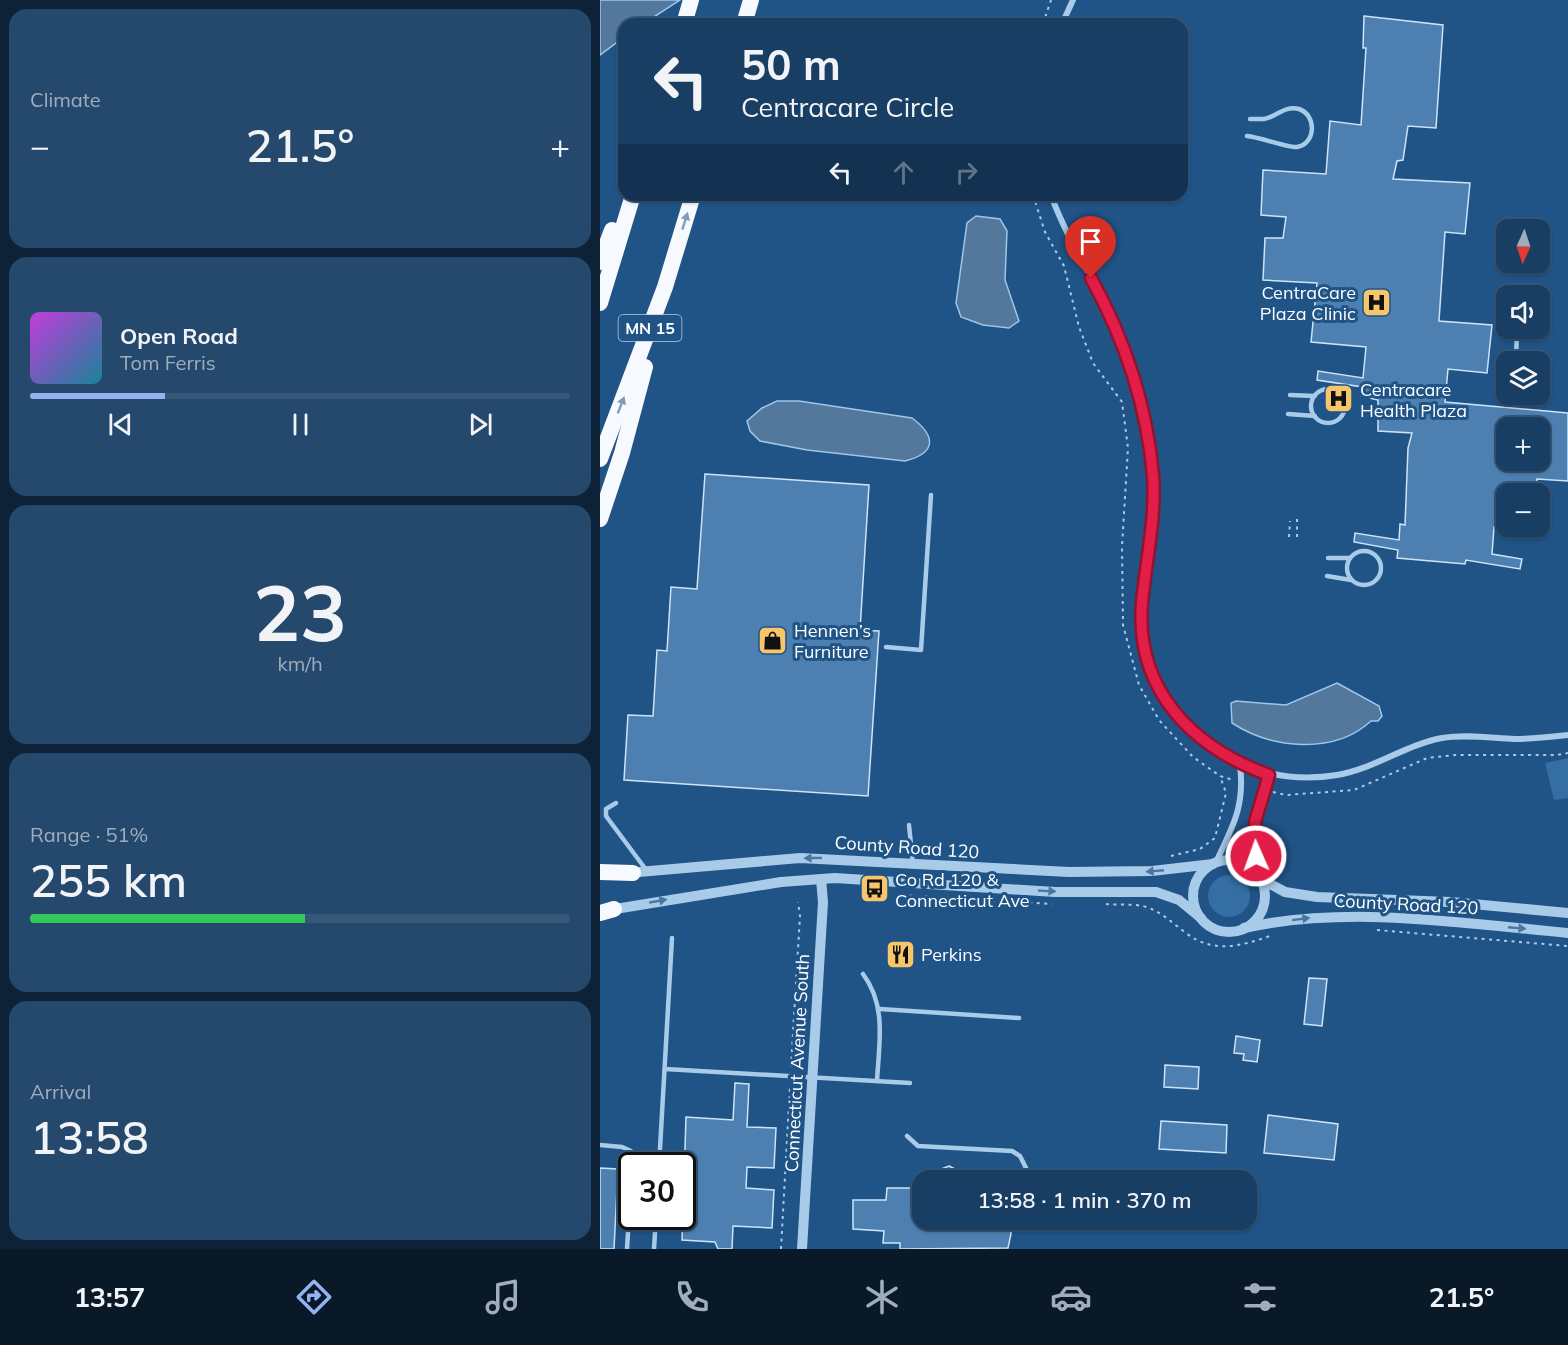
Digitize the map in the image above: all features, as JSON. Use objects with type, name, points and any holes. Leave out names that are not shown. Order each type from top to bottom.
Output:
[{"type":"highway","points":[[686,18],[691,0]]},
{"type":"highway","points":[[600,262],[623,201]]},
{"type":"highway","name":"MN 15","points":[[600,303],[631,201]]},
{"type":"highway","name":"MN 15","points":[[600,459],[668,277],[691,201]]},
{"type":"highway","points":[[600,519],[622,453],[668,277]]},
{"type":"highway","points":[[600,873],[640,872]]},
{"type":"street","points":[[1065,18],[1073,0]]},
{"type":"street","points":[[1053,201],[1068,237],[1113,319],[1138,386],[1153,477],[1151,544],[1142,612],[1146,654],[1154,679],[1182,722],[1218,753],[1240,765],[1269,775],[1294,778],[1337,775],[1358,770],[1419,744],[1443,738],[1516,739],[1568,735]]},
{"type":"street","points":[[1240,765],[1242,795],[1233,829],[1215,863],[1201,873],[1193,891],[1196,910],[1201,918],[1216,929],[1235,931],[1244,928],[1252,923],[1263,906],[1264,896],[1253,834],[1269,775]]},
{"type":"street","name":"County Road 120","points":[[640,872],[800,858],[1126,873],[1215,863]]},
{"type":"street","points":[[1215,863],[1235,861],[1253,869],[1260,878]]},
{"type":"street","name":"County Road 120","points":[[1260,878],[1285,892],[1317,897],[1439,901],[1568,913]]},
{"type":"street","name":"County Road 120","points":[[605,911],[781,882],[821,879],[1055,892],[1155,892],[1179,900],[1201,918]]},
{"type":"street","name":"Connecticut Avenue South","points":[[802,1249],[823,902],[821,879]]},
{"type":"street","name":"County Road 120","points":[[1244,928],[1294,919],[1347,916],[1568,933]]},
{"type":"lane","points":[[1247,136],[1297,147],[1305,143],[1311,134],[1312,125],[1309,116],[1301,110],[1288,108],[1266,119],[1250,119]]},
{"type":"lane","points":[[1288,414],[1315,417],[1330,423],[1340,419],[1345,409],[1343,398],[1335,391],[1324,390],[1315,396],[1311,406],[1315,417]]},
{"type":"lane","points":[[1290,394],[1315,396]]},
{"type":"lane","points":[[886,647],[921,650],[931,495]]},
{"type":"lane","points":[[1327,576],[1367,585],[1377,580],[1382,570],[1379,558],[1370,552],[1359,552],[1350,558],[1328,558]]},
{"type":"lane","points":[[1350,558],[1347,569],[1351,580]]},
{"type":"lane","points":[[616,803],[606,809],[606,816],[640,872]]},
{"type":"lane","points":[[909,825],[912,864]]},
{"type":"lane","points":[[660,1152],[672,938]]},
{"type":"lane","points":[[863,974],[871,985],[880,1009],[877,1081]]},
{"type":"lane","points":[[880,1009],[1019,1018]]},
{"type":"lane","points":[[664,1069],[910,1083]]},
{"type":"lane","points":[[907,1136],[918,1146],[1012,1151],[1020,1156],[1027,1170]]},
{"type":"lane","points":[[600,1145],[627,1148],[631,1152]]},
{"type":"lane","points":[[627,1249],[628,1230]]},
{"type":"lane","points":[[654,1249],[655,1230]]},
{"type":"path","points":[[1045,18],[1052,0]]},
{"type":"path","points":[[1035,201],[1045,232],[1064,266],[1079,327],[1093,363],[1122,402],[1128,448],[1122,546],[1123,625],[1139,685],[1159,720],[1193,757],[1220,776],[1242,783]]},
{"type":"path","points":[[1297,537],[1298,518]]},
{"type":"path","points":[[1289,537],[1290,521]]},
{"type":"path","points":[[1264,789],[1286,795],[1354,790],[1427,758],[1456,755],[1557,755],[1568,753]]},
{"type":"path","points":[[1168,857],[1200,849],[1215,838],[1226,793],[1220,776]]},
{"type":"path","points":[[894,894],[948,900],[1057,904]]},
{"type":"path","points":[[1103,904],[1143,906],[1166,916],[1187,934],[1215,946],[1247,945],[1278,934]]},
{"type":"path","points":[[1372,929],[1568,946]]},
{"type":"shaded area","points":[[600,0],[680,0],[652,18],[618,18],[618,42],[600,55]]},
{"type":"shaded area","points":[[976,216],[1000,219],[1007,231],[1005,280],[1019,321],[1009,328],[983,325],[961,317],[956,303],[967,223]]},
{"type":"shaded area","points":[[777,401],[799,401],[912,418],[926,431],[930,443],[928,449],[923,453],[905,461],[807,450],[760,441],[750,431],[747,421],[762,408]]},
{"type":"shaded area","points":[[1337,683],[1379,706],[1382,716],[1378,721],[1371,721],[1356,732],[1339,739],[1303,744],[1284,743],[1265,738],[1232,723],[1231,703],[1236,701],[1286,705]]},
{"type":"shaded area","points":[[1568,758],[1568,798],[1554,800],[1545,763]]},
{"type":"shaded area","points":[[1229,875],[1237,876],[1244,881],[1249,888],[1249,904],[1244,911],[1237,916],[1229,917],[1221,916],[1214,911],[1209,904],[1208,896],[1209,888],[1214,881],[1221,876]]},
{"type":"building","name":"CentraCare Plaza Clinic","points":[[1364,16],[1443,25],[1436,128],[1408,126],[1403,160],[1397,161],[1393,179],[1470,183],[1465,234],[1445,232],[1439,321],[1492,325],[1487,373],[1448,369],[1445,402],[1568,413],[1568,481],[1537,479],[1537,483],[1496,483],[1496,527],[1494,527],[1492,554],[1522,559],[1520,569],[1466,560],[1465,564],[1397,558],[1398,550],[1354,542],[1355,533],[1399,540],[1400,524],[1405,525],[1408,448],[1412,433],[1378,431],[1378,400],[1361,396],[1362,387],[1317,380],[1318,371],[1363,378],[1366,347],[1311,342],[1317,283],[1263,280],[1265,238],[1283,238],[1286,217],[1261,215],[1263,170],[1326,174],[1330,121],[1361,125],[1366,48],[1363,48]]},
{"type":"building","name":"Hennen’s Furniture","points":[[705,474],[869,485],[860,630],[879,631],[868,796],[624,780],[628,715],[653,716],[657,650],[667,651],[671,587],[697,589]]},
{"type":"building","points":[[1309,978],[1327,979],[1322,1026],[1304,1024]]},
{"type":"building","points":[[1236,1036],[1260,1040],[1257,1062],[1243,1060],[1244,1054],[1234,1053]]},
{"type":"building","points":[[1165,1065],[1199,1067],[1198,1089],[1164,1087]]},
{"type":"building","points":[[735,1083],[749,1084],[747,1127],[776,1128],[774,1168],[747,1167],[746,1188],[774,1190],[772,1228],[733,1226],[732,1249],[718,1249],[715,1242],[682,1240],[682,1230],[696,1230],[696,1152],[685,1152],[686,1117],[733,1120]]},
{"type":"building","points":[[1268,1115],[1338,1124],[1334,1160],[1264,1153]]},
{"type":"building","points":[[1161,1121],[1227,1125],[1226,1153],[1159,1149]]},
{"type":"building","points":[[949,1166],[955,1170],[941,1170]]},
{"type":"building","points":[[600,1168],[618,1169],[614,1249],[600,1249]]},
{"type":"building","points":[[887,1188],[912,1188],[912,1230],[1011,1230],[1008,1248],[900,1249],[900,1243],[883,1243],[884,1231],[853,1229],[853,1200],[886,1200]]},
{"type":"place","name":"CentraCare Plaza Clinic","points":[[1377,302]]},
{"type":"place","name":"Centracare Health Plaza","points":[[1339,399]]},
{"type":"place","name":"Hennen’s Furniture","points":[[773,640]]},
{"type":"place","name":"Co Rd 120 & Connecticut Ave","points":[[874,889]]},
{"type":"place","name":"Perkins","points":[[900,954]]},
{"type":"route","points":[[1091,278],[1113,319],[1128,355],[1138,386],[1147,435],[1153,477],[1151,544],[1142,603],[1146,654],[1154,679],[1165,700],[1182,722],[1218,753],[1240,765],[1269,775],[1259,803],[1253,834],[1256,856]]}]
